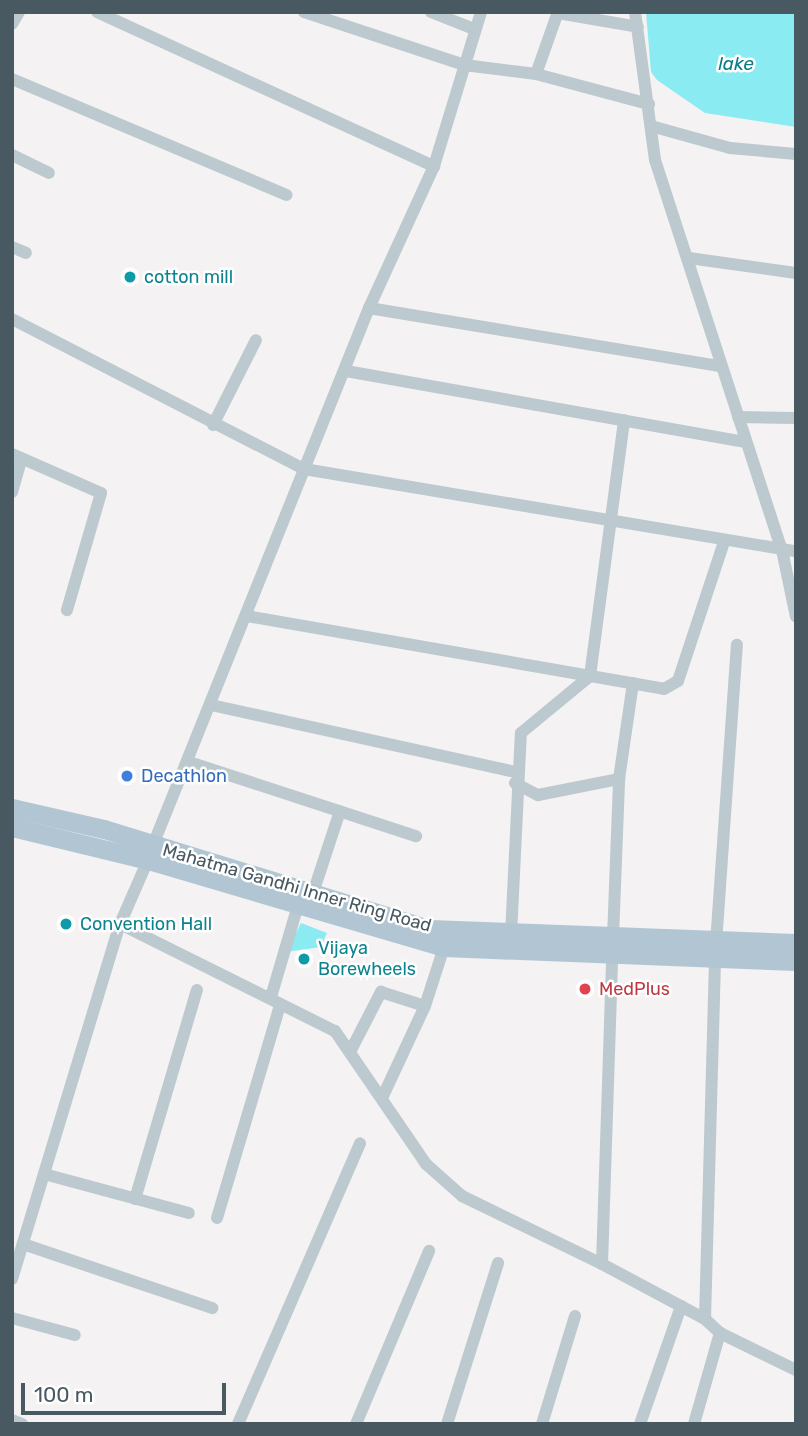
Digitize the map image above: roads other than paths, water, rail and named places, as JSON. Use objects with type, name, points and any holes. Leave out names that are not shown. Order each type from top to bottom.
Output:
[{"type":"main road","name":"Mahatma Gandhi Inner Ring Road","points":[[12,808],[305,899],[444,947],[717,949],[796,943]]},
{"type":"main road","name":"Mahatma Gandhi Inner Ring Road","points":[[12,827],[151,852]]},
{"type":"main road","name":"Mahatma Gandhi Inner Ring Road","points":[[305,899],[430,929],[511,935],[613,948]]},
{"type":"main road","name":"Mahatma Gandhi Inner Ring Road","points":[[717,949],[796,961]]},
{"type":"street","points":[[12,23],[19,12]]},
{"type":"street","points":[[97,12],[434,166]]},
{"type":"street","points":[[304,12],[464,65],[536,74],[649,104]]},
{"type":"street","points":[[431,12],[474,29]]},
{"type":"street","points":[[12,1279],[120,924],[189,762],[369,308],[434,166],[481,12]]},
{"type":"street","points":[[635,12],[655,160],[782,550],[796,617]]},
{"type":"street","points":[[536,74],[558,13],[638,27]]},
{"type":"street","points":[[12,79],[286,195]]},
{"type":"street","points":[[651,126],[730,148],[796,154]]},
{"type":"street","points":[[12,155],[49,173]]},
{"type":"street","points":[[12,247],[26,253]]},
{"type":"street","points":[[689,258],[796,273]]},
{"type":"street","points":[[369,308],[721,366]]},
{"type":"street","points":[[12,319],[304,469],[724,542],[796,551]]},
{"type":"street","points":[[214,425],[256,340]]},
{"type":"street","points":[[346,371],[746,442]]},
{"type":"street","points":[[737,417],[796,418]]},
{"type":"street","points":[[511,935],[515,777],[521,733],[590,676],[624,420]]},
{"type":"street","points":[[12,492],[17,456],[101,493],[67,610]]},
{"type":"street","points":[[247,616],[664,689],[678,681],[724,542]]},
{"type":"street","points":[[705,1319],[717,949],[737,645]]},
{"type":"street","points":[[602,1264],[620,779],[633,683]]},
{"type":"street","points":[[211,705],[515,777],[538,795],[620,779]]},
{"type":"street","points":[[189,762],[416,836]]},
{"type":"street","points":[[217,1218],[305,899],[340,811]]},
{"type":"street","points":[[120,924],[335,1031],[383,1096],[425,1164],[462,1196],[602,1264],[705,1319],[720,1333],[796,1370]]},
{"type":"street","points":[[383,1096],[425,1006],[444,947]]},
{"type":"street","points":[[135,1199],[197,990]]},
{"type":"street","points":[[350,1052],[381,992],[425,1006]]},
{"type":"street","points":[[237,1424],[360,1143]]},
{"type":"street","points":[[44,1174],[189,1213]]},
{"type":"street","points":[[23,1244],[212,1308]]},
{"type":"street","points":[[356,1424],[429,1251]]},
{"type":"street","points":[[447,1424],[498,1263]]},
{"type":"street","points":[[640,1424],[681,1306]]},
{"type":"street","points":[[542,1424],[575,1316]]},
{"type":"street","points":[[12,1318],[75,1335]]},
{"type":"street","points":[[694,1424],[720,1333]]},
{"type":"street","points":[[12,1420],[22,1424]]},
{"type":"water","name":"lake","points":[[646,12],[796,12],[796,127],[705,113],[657,80],[651,72]]},
{"type":"water","points":[[301,923],[327,933],[321,947],[286,952]]},
{"type":"place","name":"cotton mill","points":[[130,277]]},
{"type":"place","name":"Decathlon","points":[[127,776]]},
{"type":"place","name":"Convention Hall","points":[[66,924]]},
{"type":"place","name":"Vijaya Borewheels","points":[[304,959]]},
{"type":"place","name":"MedPlus","points":[[585,989]]}]
